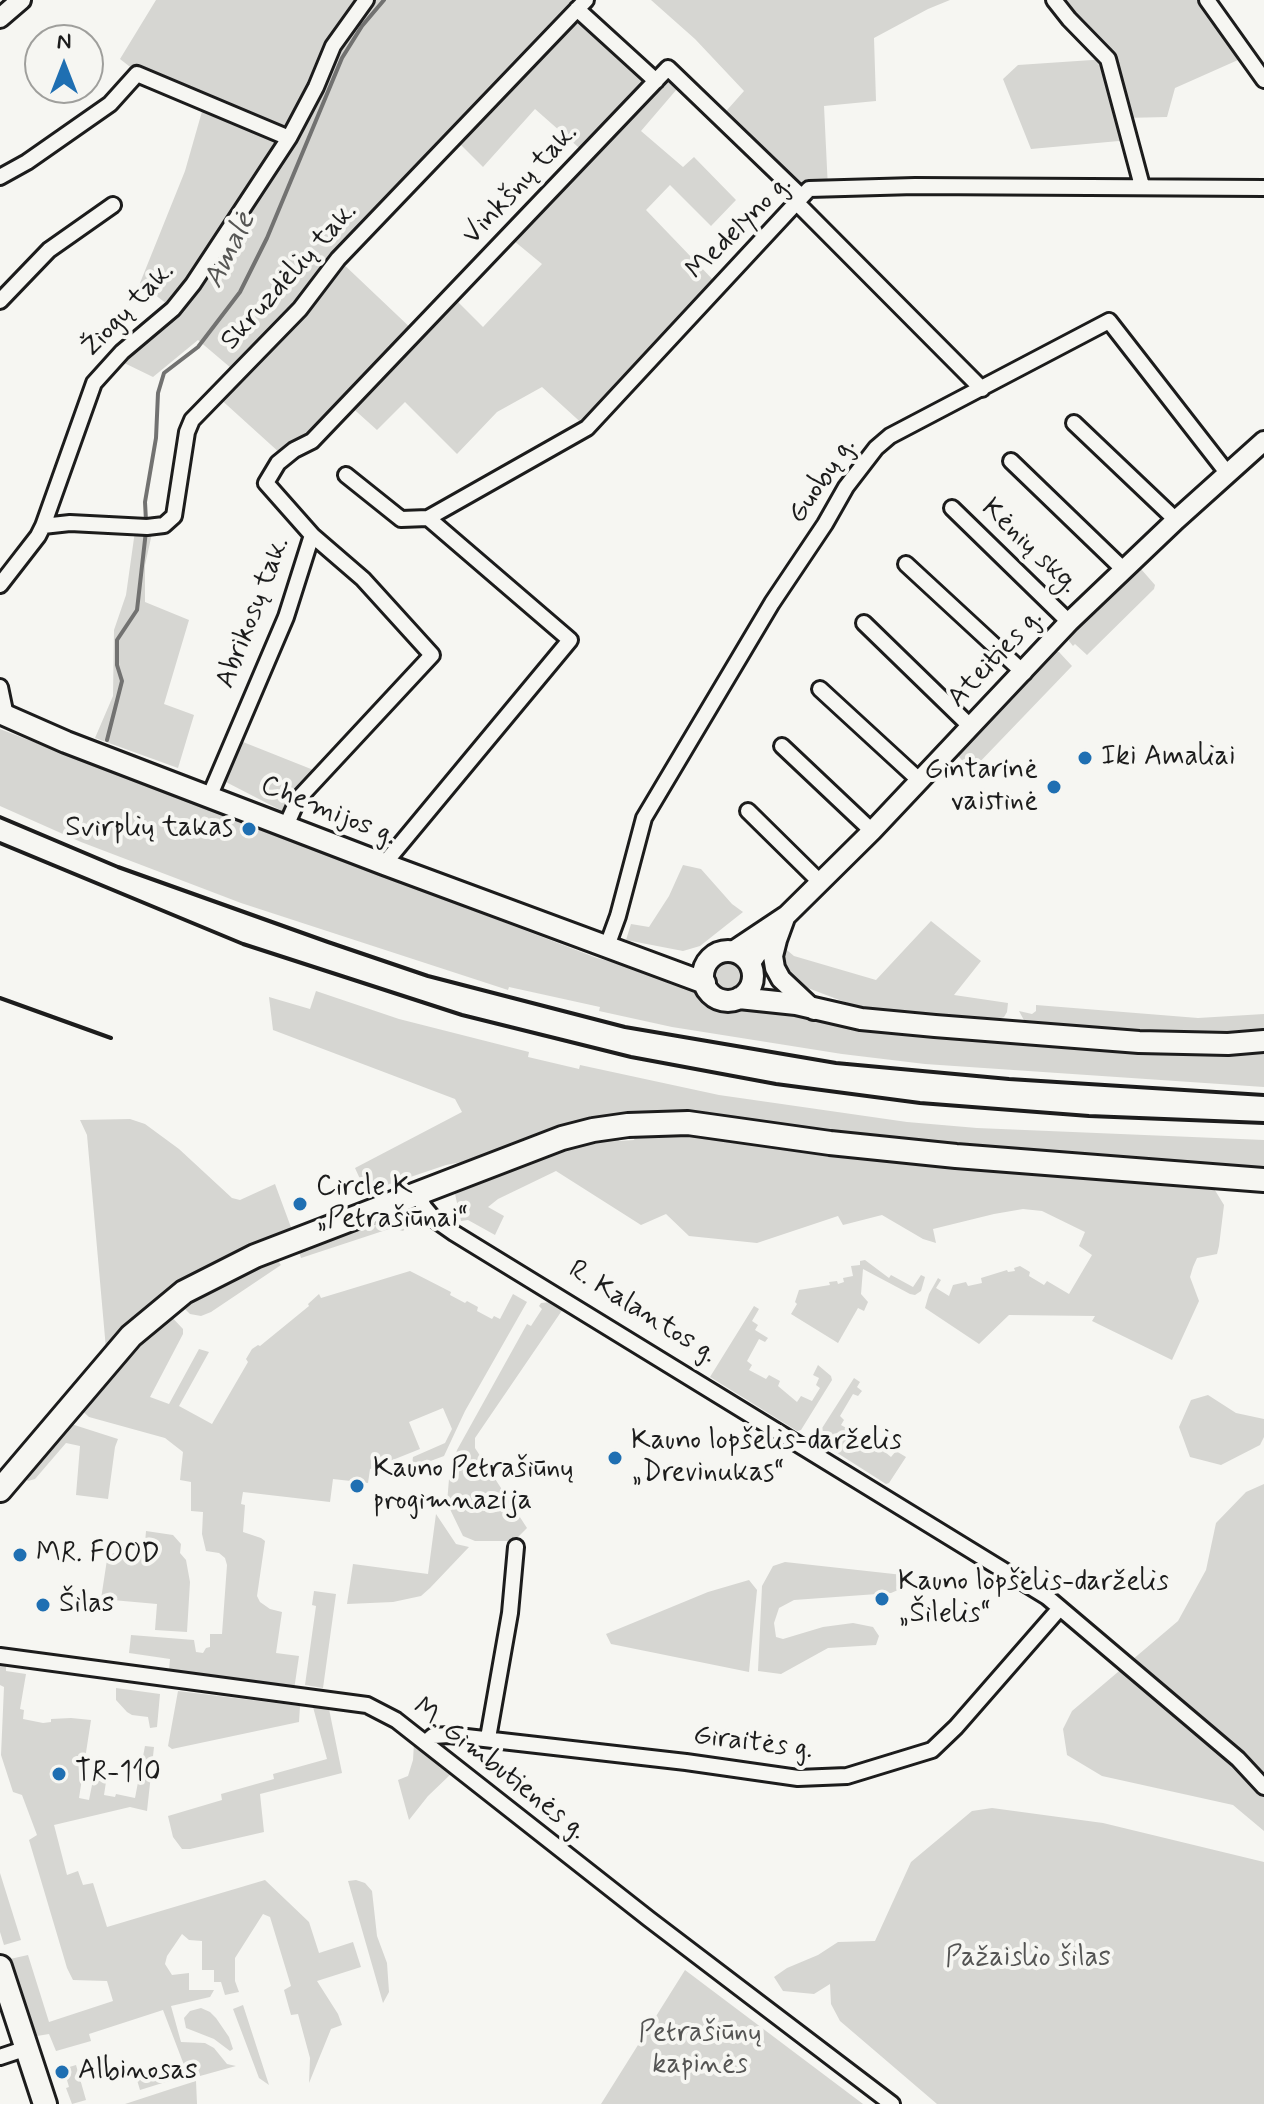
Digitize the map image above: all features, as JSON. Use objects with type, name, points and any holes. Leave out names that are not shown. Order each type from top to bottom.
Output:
[{"type":"main road","name":"Chemijos g.","points":[[3,715],[606,949],[638,957],[705,983]]},
{"type":"main road","points":[[805,1007],[752,970],[740,954],[733,951],[720,952],[709,960],[704,971],[705,983],[712,995],[719,998],[805,1007],[861,1019],[1139,1042],[1228,1044],[1264,1041]]},
{"type":"main road","name":"Chemijos g.","points":[[638,957],[709,960]]},
{"type":"main road","points":[[739,998],[749,989],[752,970]]},
{"type":"main road","points":[[0,1490],[131,1336],[167,1304],[213,1275],[562,1138],[604,1128],[660,1123],[713,1125],[830,1143],[985,1159],[1264,1180]]},
{"type":"main road","points":[[0,1967],[45,2104]]},
{"type":"street","points":[[0,18],[21,0]]},
{"type":"street","name":"Žiogų tak.","points":[[0,585],[43,526],[94,383],[122,352],[173,309],[193,284],[289,138],[333,46],[366,0]]},
{"type":"street","points":[[1054,0],[1108,59],[1142,186]]},
{"type":"street","points":[[1207,0],[1264,80]]},
{"type":"street","points":[[582,4],[656,81],[668,68],[982,389]]},
{"type":"street","name":"Skruzdėlių tak.","points":[[43,526],[70,523],[147,527],[164,525],[174,516],[184,447],[192,420],[300,309],[338,259],[582,4]]},
{"type":"street","points":[[0,177],[27,162],[110,104],[137,74],[289,138]]},
{"type":"street","name":"Vinkšnų tak.","points":[[278,463],[312,441],[656,81]]},
{"type":"street","name":"Medelyno g.","points":[[428,518],[587,428],[809,189],[1264,188]]},
{"type":"street","points":[[0,301],[49,250],[113,205]]},
{"type":"street","name":"Guobų g.","points":[[606,949],[644,818],[772,603],[846,487],[876,448],[890,436],[1109,321],[1228,474]]},
{"type":"street","points":[[1074,423],[1176,520]]},
{"type":"street","name":"Ateities g.","points":[[733,951],[782,919],[872,831],[1069,622],[1264,441]]},
{"type":"street","points":[[1011,461],[1123,569]]},
{"type":"street","name":"Abrikosų tak.","points":[[210,795],[286,617],[312,535],[266,483],[278,463]]},
{"type":"street","points":[[346,475],[401,519],[428,518],[570,640],[384,864]]},
{"type":"street","name":"Kėnių skg.","points":[[952,508],[1069,622]]},
{"type":"street","points":[[286,826],[298,799],[432,655],[363,579],[312,535]]},
{"type":"street","points":[[906,564],[1024,673]]},
{"type":"street","points":[[864,623],[971,727]]},
{"type":"street","points":[[0,687],[3,715]]},
{"type":"street","points":[[820,689],[919,780]]},
{"type":"street","points":[[782,746],[872,831]]},
{"type":"street","points":[[748,811],[819,881]]},
{"type":"street","points":[[782,919],[773,956],[775,968],[805,1007]]},
{"type":"street","name":"Ateities g.","points":[[752,970],[782,919]]},
{"type":"street","name":"R. Kalantos g.","points":[[417,1193],[434,1219],[454,1233],[997,1565],[1060,1608],[1238,1759],[1264,1787]]},
{"type":"street","points":[[488,1738],[510,1613],[516,1547]]},
{"type":"street","name":"Giraitės g.","points":[[425,1743],[440,1735],[488,1738],[798,1778],[847,1776],[932,1750],[956,1727],[1060,1608]]},
{"type":"street","name":"M. Gimbutienės g.","points":[[0,1656],[367,1705],[396,1720],[649,1919],[892,2104]]},
{"type":"street","points":[[0,2057],[27,2048]]},
{"type":"green space","points":[[156,0],[586,0],[578,8],[655,80],[668,68],[683,82],[641,131],[683,167],[694,157],[736,200],[711,226],[670,185],[646,210],[718,285],[587,428],[542,387],[497,412],[457,454],[405,402],[377,430],[348,404],[312,441],[281,454],[217,396],[238,374],[198,340],[153,377],[116,359],[172,308],[140,283],[185,171],[205,101],[134,70],[120,59]],"holes":[[[535,109],[586,154],[508,236],[542,264],[483,327],[452,296],[416,333],[338,259],[454,138],[483,167]]]},
{"type":"green space","points":[[651,0],[950,0],[874,38],[876,101],[824,106],[828,189],[801,196],[720,118],[744,91],[695,39]]},
{"type":"green space","points":[[1054,0],[1207,0],[1247,56],[1175,88],[1167,117],[1124,118],[1130,140],[1031,149],[1003,79],[1018,65],[1107,59]]},
{"type":"green space","points":[[153,529],[145,565],[145,602],[189,620],[164,704],[194,715],[178,768],[95,738],[113,696],[114,630],[126,595],[135,531]]},
{"type":"green space","points":[[1141,569],[1155,585],[1154,589],[1087,655],[1075,644],[1073,646],[1069,641],[1070,634]]},
{"type":"green space","points":[[1052,652],[1059,652],[1072,666],[974,768],[980,775],[978,777],[959,757],[959,751]]},
{"type":"green space","points":[[0,729],[597,958],[687,981],[706,1001],[724,1009],[752,1005],[866,1029],[1264,1049],[1264,1087],[925,1064],[842,1054],[672,1027],[599,1011],[600,1007],[509,987],[508,990],[241,903],[81,842],[0,806]]},
{"type":"green space","points":[[238,740],[316,771],[288,814],[224,781]]},
{"type":"green space","points":[[683,865],[701,869],[743,912],[700,946],[683,951],[626,940],[631,924],[649,927],[669,896]]},
{"type":"green space","points":[[931,921],[981,961],[954,995],[1008,1003],[1004,1017],[996,1020],[863,1009],[800,985],[789,977],[783,965],[782,946],[794,956],[876,980]]},
{"type":"green space","points":[[728,958],[739,963],[744,974],[739,985],[728,990],[717,985],[712,974],[717,963]]},
{"type":"green space","points":[[316,991],[399,1019],[529,1052],[528,1057],[719,1095],[907,1122],[977,1128],[1264,1140],[1264,1169],[1075,1159],[593,1120],[567,1125],[472,1160],[446,1165],[366,1192],[355,1168],[462,1112],[455,1099],[273,1030],[269,997],[310,1009]]},
{"type":"green space","points":[[1036,1005],[1198,1018],[1264,1014],[1264,1032],[1168,1036],[1026,1024],[1019,1011],[1032,1014],[1036,1011]]},
{"type":"green space","points":[[130,1119],[145,1124],[179,1149],[232,1198],[240,1200],[275,1184],[292,1230],[204,1268],[164,1293],[106,1349],[87,1135],[80,1120]]},
{"type":"green space","points":[[616,1134],[619,1141],[634,1140],[636,1134],[700,1136],[957,1168],[1213,1187],[1224,1205],[1219,1246],[1217,1254],[1197,1258],[1193,1267],[1190,1277],[1199,1301],[1172,1360],[1092,1321],[1095,1316],[1009,1315],[979,1344],[925,1308],[938,1278],[941,1280],[936,1288],[949,1296],[953,1285],[982,1283],[981,1278],[1007,1270],[1015,1271],[1014,1268],[1020,1266],[1044,1285],[1047,1281],[1069,1294],[1092,1255],[1079,1246],[1085,1232],[1042,1211],[1023,1209],[933,1229],[936,1243],[923,1239],[882,1215],[843,1225],[838,1216],[757,1243],[689,1236],[666,1214],[641,1225],[556,1171],[488,1207],[504,1216],[495,1235],[468,1220],[461,1221],[455,1194],[556,1151]]},
{"type":"green space","points":[[390,1216],[410,1224],[403,1231],[392,1228],[301,1258],[299,1252]]},
{"type":"green space","points":[[865,1260],[889,1278],[891,1275],[913,1287],[921,1275],[925,1277],[921,1291],[910,1294],[863,1269],[861,1294],[868,1302],[864,1311],[858,1308],[838,1343],[791,1314],[797,1304],[799,1290],[830,1285],[829,1282],[844,1282],[843,1278],[853,1276],[851,1266],[860,1265],[860,1261]]},
{"type":"green space","points":[[278,1261],[281,1265],[211,1312],[201,1316],[190,1314],[179,1303]]},
{"type":"green space","points":[[410,1271],[451,1292],[450,1295],[465,1303],[467,1301],[478,1307],[477,1311],[492,1319],[494,1316],[500,1319],[513,1294],[527,1302],[465,1411],[444,1456],[417,1466],[416,1473],[411,1472],[413,1457],[445,1443],[452,1429],[443,1408],[409,1422],[420,1449],[370,1469],[368,1483],[333,1479],[330,1502],[243,1492],[243,1532],[265,1541],[257,1596],[270,1609],[282,1612],[276,1653],[299,1656],[294,1690],[169,1671],[170,1659],[129,1653],[131,1635],[194,1640],[196,1652],[203,1653],[210,1647],[210,1634],[222,1634],[227,1565],[219,1553],[206,1551],[202,1534],[203,1512],[191,1511],[191,1482],[180,1480],[183,1452],[165,1438],[89,1417],[78,1407],[167,1312],[183,1329],[183,1334],[150,1397],[169,1404],[199,1349],[209,1352],[179,1406],[212,1424],[248,1362],[246,1359],[252,1349],[260,1346],[309,1306],[319,1294],[321,1298]]},
{"type":"green space","points":[[551,1302],[563,1309],[475,1438],[475,1448],[527,1528],[514,1541],[475,1541],[463,1536],[447,1503],[449,1479],[457,1450],[527,1324],[531,1326],[542,1309],[539,1306],[541,1303]]},
{"type":"green space","points":[[754,1306],[759,1309],[752,1321],[758,1325],[755,1330],[768,1338],[765,1342],[759,1339],[747,1361],[752,1365],[749,1370],[766,1379],[769,1375],[780,1381],[778,1386],[797,1402],[801,1396],[812,1401],[820,1388],[816,1385],[819,1378],[813,1375],[818,1365],[831,1376],[832,1380],[801,1430],[797,1431],[710,1377]]},
{"type":"green space","points":[[854,1378],[860,1382],[857,1387],[862,1391],[858,1396],[853,1394],[840,1416],[844,1420],[841,1425],[862,1437],[865,1433],[874,1437],[872,1441],[891,1457],[896,1451],[906,1457],[886,1484],[817,1440]]},
{"type":"green space","points":[[1208,1395],[1236,1413],[1264,1419],[1264,1437],[1260,1445],[1221,1465],[1190,1457],[1179,1427],[1191,1400]]},
{"type":"green space","points":[[65,1422],[118,1439],[108,1499],[76,1495],[80,1446],[66,1443],[35,1479],[28,1481],[23,1477]]},
{"type":"green space","points":[[1264,1484],[1264,1831],[1233,1805],[1102,1776],[1067,1755],[1063,1729],[1072,1711],[1178,1621],[1206,1570],[1216,1523],[1246,1492]]},
{"type":"green space","points":[[436,1514],[456,1544],[469,1547],[430,1588],[421,1596],[393,1602],[347,1604],[353,1564],[428,1574]]},
{"type":"green space","points":[[146,1531],[173,1535],[181,1544],[180,1553],[186,1560],[190,1582],[187,1632],[155,1630],[157,1604],[101,1599],[108,1553],[144,1555]]},
{"type":"green space","points":[[785,1562],[903,1575],[898,1590],[891,1593],[794,1600],[779,1608],[774,1623],[776,1637],[783,1639],[823,1627],[853,1623],[873,1627],[879,1636],[876,1645],[828,1648],[781,1674],[758,1671],[762,1586],[773,1566]]},
{"type":"green space","points":[[749,1580],[757,1590],[749,1672],[611,1644],[606,1634],[708,1592]]},
{"type":"green space","points":[[314,1591],[336,1594],[323,1688],[305,1685],[316,1606],[312,1605]]},
{"type":"green space","points":[[0,1664],[6,1665],[6,1671],[26,1674],[20,1709],[24,1710],[23,1719],[43,1723],[51,1722],[51,1719],[91,1720],[79,1798],[89,1800],[93,1780],[106,1782],[104,1795],[135,1798],[145,1746],[154,1747],[147,1811],[130,1807],[54,1825],[67,1875],[78,1871],[83,1885],[93,1883],[107,1927],[265,1880],[309,1922],[319,1953],[353,1942],[361,1967],[317,1981],[342,2025],[331,2029],[309,2083],[310,2058],[298,2014],[291,2015],[284,1990],[291,1986],[270,1917],[263,1914],[235,1958],[235,1981],[239,1992],[225,1995],[221,1982],[214,1982],[214,1970],[202,1970],[202,1941],[189,1940],[182,1934],[165,1964],[172,1975],[189,1973],[189,1990],[214,1990],[210,1997],[171,2006],[181,2042],[205,2043],[214,2048],[227,2064],[236,2066],[200,2076],[197,2067],[188,2070],[188,2075],[140,2090],[137,2080],[184,2065],[163,2010],[89,2034],[91,2041],[56,2051],[49,2034],[37,2036],[10,1959],[28,1955],[49,2022],[113,2001],[107,1981],[73,1980],[67,1968],[29,1840],[37,1835],[22,1795],[13,1792],[1,1755],[4,1687],[0,1685]]},
{"type":"green space","points":[[116,1688],[160,1694],[157,1727],[150,1728],[148,1717],[127,1712],[116,1700]]},
{"type":"green space","points":[[178,1691],[300,1706],[299,1722],[172,1749],[168,1746]]},
{"type":"green space","points":[[313,1707],[329,1709],[342,1773],[260,1794],[264,1832],[182,1849],[173,1837],[168,1816],[222,1800],[221,1794],[274,1779],[273,1774],[327,1759]]},
{"type":"green space","points":[[414,1743],[452,1773],[409,1820],[398,1780],[408,1776]]},
{"type":"green space","name":"Pažaislio šilas","points":[[992,1808],[1103,1823],[1264,1862],[1264,2104],[937,2104],[840,2021],[831,2004],[830,1984],[814,1994],[783,1991],[774,1977],[787,1968],[818,1955],[838,1942],[875,1941],[911,1862],[972,1811]]},
{"type":"green space","points":[[0,1873],[21,1940],[4,1945],[0,1932]]},
{"type":"green space","points":[[348,1881],[365,1883],[372,1891],[377,1936],[387,1963],[389,1992],[383,2003]]},
{"type":"green space","name":"Petrašiūnų kapinės","points":[[685,1970],[863,2104],[601,2104]]},
{"type":"green space","points":[[243,2005],[269,2085],[259,2078],[233,2009]]},
{"type":"green space","points":[[201,2008],[216,2018],[233,2049],[230,2051],[214,2039],[186,2028],[184,2018],[190,2011]]},
{"type":"green space","points":[[76,2065],[86,2100],[72,2104],[66,2088],[69,2087],[69,2078],[66,2068]]},
{"type":"green space","points":[[196,2081],[197,2104],[125,2104],[174,2088]]},
{"type":"waterway","name":"Amalė","points":[[146,521],[145,502],[156,438],[158,393],[164,373],[198,347],[240,292],[267,238],[342,58],[362,26],[384,0]]},
{"type":"waterway","name":"Amalė","points":[[107,740],[122,681],[117,665],[117,640],[137,610],[146,531]]},
{"type":"railway","points":[[0,817],[118,867],[428,976],[625,1027],[836,1063],[1009,1079],[1264,1095]]},
{"type":"railway","points":[[0,843],[243,944],[462,1015],[631,1057],[776,1084],[920,1103],[1089,1116],[1264,1123]]},
{"type":"railway","points":[[0,998],[111,1038]]},
{"type":"place","name":"Iki Amaliai","points":[[1085,758]]},
{"type":"place","name":"Gintarinė vaistinė","points":[[1054,787]]},
{"type":"place","name":"Svirplių takas","points":[[249,829]]},
{"type":"place","name":"Circle K „Petrašiūnai“","points":[[300,1204]]},
{"type":"place","name":"Kauno lopšelis-darželis „Drevinukas“","points":[[615,1458]]},
{"type":"place","name":"Kauno Petrašiūnų progimnazija","points":[[357,1486]]},
{"type":"place","name":"MR. FOOD","points":[[20,1555]]},
{"type":"place","name":"Kauno lopšelis-darželis „Šilelis“","points":[[882,1599]]},
{"type":"place","name":"Šilas","points":[[43,1605]]},
{"type":"place","name":"TR-110","points":[[59,1774]]},
{"type":"place","name":"Albinosas","points":[[62,2072]]}]
